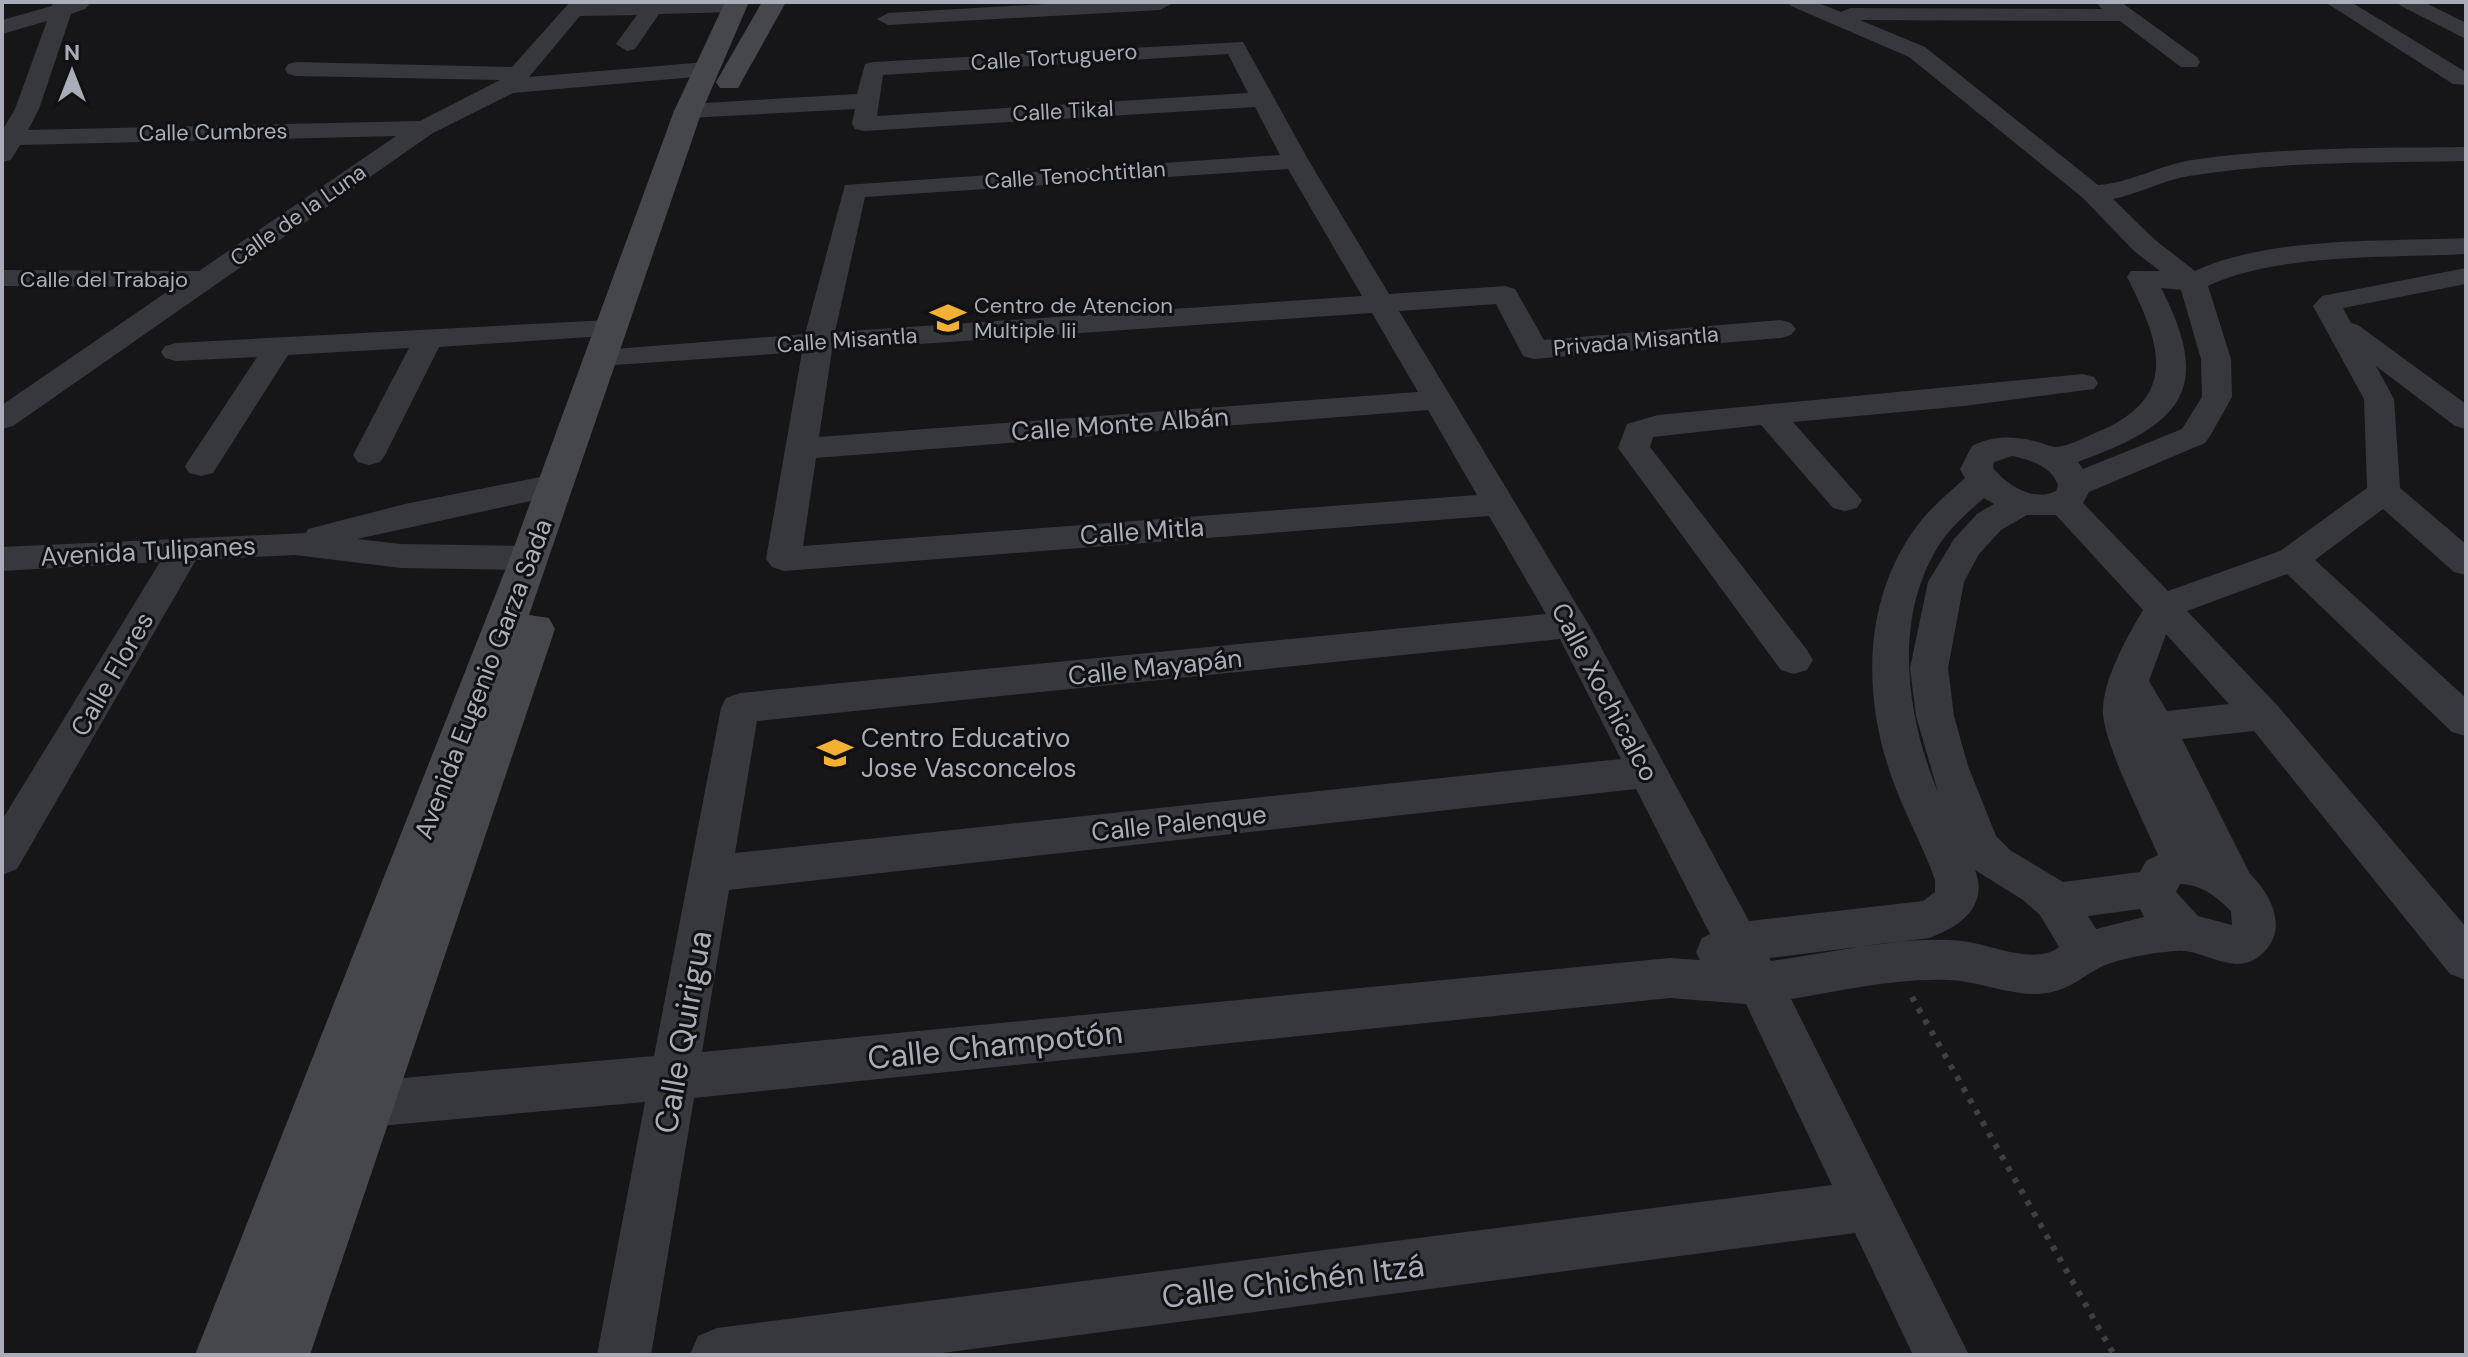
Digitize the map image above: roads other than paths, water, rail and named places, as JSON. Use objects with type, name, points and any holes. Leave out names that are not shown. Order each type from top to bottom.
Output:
[{"type":"main road","name":"Avenida Eugenio Garza Sada","points":[[278,1355],[365,1104],[614,347],[706,97],[749,3]]},
{"type":"main road","name":"Avenida Eugenio Garza Sada","points":[[227,1355],[555,485],[614,347]]},
{"type":"street","points":[[2,18],[28,2]]},
{"type":"street","points":[[2,27],[62,6],[89,2]]},
{"type":"street","points":[[1798,2],[1917,52],[2092,193],[2144,245],[2193,283],[2216,359],[2217,397],[2194,436],[2069,494],[2037,505],[2006,497],[1993,459],[1951,398]]},
{"type":"street","points":[[2107,2],[2189,62]]},
{"type":"street","points":[[2336,2],[2461,79]]},
{"type":"street","points":[[2408,2],[2466,32]]},
{"type":"street","points":[[578,6],[653,8],[749,3]]},
{"type":"street","points":[[893,11],[1159,3],[1194,49]]},
{"type":"street","points":[[5,143],[27,109],[62,6]]},
{"type":"street","name":"Calle de la Luna","points":[[2,419],[424,128],[514,80],[578,6]]},
{"type":"street","points":[[627,44],[653,8]]},
{"type":"street","points":[[1823,14],[2127,15]]},
{"type":"street","name":"Calle Tortuguero","points":[[868,96],[1194,49],[1235,47]]},
{"type":"street","name":"Calle Xochicalco","points":[[1235,47],[1296,161],[1571,625],[1759,983],[1942,1355]]},
{"type":"street","points":[[296,69],[514,80],[706,97],[868,96]]},
{"type":"street","name":"Calle Tikal","points":[[868,96],[1263,99]]},
{"type":"street","name":"Calle Cumbres","points":[[5,143],[424,128]]},
{"type":"street","points":[[2092,193],[2131,188],[2187,168],[2266,160],[2466,154]]},
{"type":"street","name":"Calle Tenochtitlan","points":[[818,342],[854,190],[1296,161]]},
{"type":"street","points":[[1993,459],[2054,459],[2125,431],[2155,410],[2172,383],[2158,308],[2141,277],[2144,245]]},
{"type":"street","points":[[2141,277],[2193,283],[2222,269],[2281,256],[2466,246]]},
{"type":"street","points":[[2466,276],[2332,302],[2327,306],[2379,399],[2384,492],[2466,563]]},
{"type":"street","name":"Calle del Trabajo","points":[[2,278],[205,279]]},
{"type":"street","points":[[2432,281],[2466,304]]},
{"type":"street","name":"Privada Misantla","points":[[1380,303],[1505,295],[1534,350],[1781,329]]},
{"type":"street","name":"Calle Misantla","points":[[176,352],[428,340],[614,347],[818,342],[1380,303]]},
{"type":"street","points":[[2339,325],[2455,410]]},
{"type":"street","points":[[369,455],[428,340]]},
{"type":"street","points":[[801,449],[818,342]]},
{"type":"street","points":[[201,466],[278,348]]},
{"type":"street","points":[[1794,660],[1634,448],[1638,431],[1658,425],[2083,383]]},
{"type":"street","points":[[2,403],[44,392]]},
{"type":"street","points":[[2379,399],[2455,410]]},
{"type":"street","name":"Calle Monte Albán","points":[[801,449],[1439,400]]},
{"type":"street","points":[[1769,415],[1845,500]]},
{"type":"street","name":"Calle Mitla","points":[[801,449],[784,559],[1501,504]]},
{"type":"street","points":[[1989,967],[1962,928],[1949,857],[1911,776],[1901,738],[1889,653],[1897,607],[1910,566],[1926,539],[1993,459]]},
{"type":"street","points":[[2054,459],[2069,472],[2069,494],[2163,606],[2263,715],[2466,960]]},
{"type":"street","name":"Avenida Tulipanes","points":[[295,543],[405,515],[555,485]]},
{"type":"street","points":[[2141,729],[2168,877],[2163,910],[2184,931],[2217,944],[2246,940],[2253,932],[2256,921],[2254,909],[2234,885],[2141,729],[2122,706],[2140,647],[2163,606],[2292,559],[2384,492]]},
{"type":"street","points":[[2022,503],[1989,522],[1966,547],[1946,582],[1929,668],[1935,716],[1948,766],[1979,846],[1995,863],[2047,894],[2086,951]]},
{"type":"street","name":"Avenida Tulipanes","points":[[2,559],[295,543],[401,556],[530,558]]},
{"type":"street","name":"Calle Flores","points":[[2,857],[20,800],[185,549]]},
{"type":"street","points":[[2292,559],[2466,721]]},
{"type":"street","name":"Calle Mayapán","points":[[740,708],[1571,625]]},
{"type":"street","name":"Calle Quirigua","points":[[624,1355],[740,708]]},
{"type":"street","points":[[2141,729],[2263,715]]},
{"type":"street","name":"Calle Palenque","points":[[711,874],[1647,772]]},
{"type":"street","points":[[1670,978],[1737,942],[1929,919],[1981,886],[2004,882],[2047,894],[2168,877],[2218,875],[2234,885]]},
{"type":"street","points":[[1670,978],[1759,983],[1892,962],[1951,960],[2030,976],[2074,963],[2086,951],[2184,931]]},
{"type":"street","name":"Calle Champotón","points":[[319,1108],[675,1077],[1670,978]]},
{"type":"street","name":"Calle Chichén Itzá","points":[[717,1355],[1868,1206]]},
{"type":"place","name":"Centro de Atencion Multiple Iii","points":[[948,318]]},
{"type":"place","name":"Centro Educativo Jose Vasconcelos","points":[[835,753]]}]
